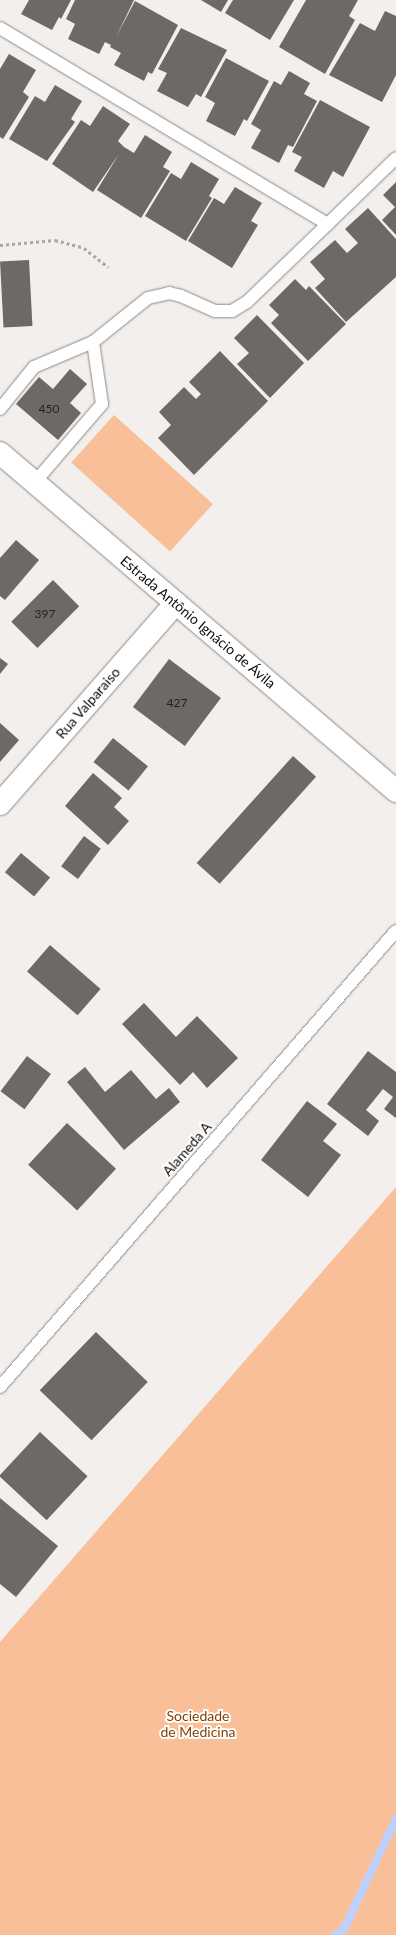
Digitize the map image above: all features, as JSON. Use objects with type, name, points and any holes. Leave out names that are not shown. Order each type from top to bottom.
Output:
[{"type":"street","name":"Estrada Antônio Ignácio de Ávila","points":[[0,453],[396,791]]},
{"type":"street","name":"Rua Valparaiso","points":[[0,804],[176,602]]},
{"type":"lane","points":[[0,28],[328,224]]},
{"type":"lane","points":[[0,409],[34,367],[93,342],[148,298],[169,293],[181,296],[215,311],[232,311],[247,302],[396,158]]},
{"type":"lane","points":[[35,482],[102,404],[93,342]]},
{"type":"lane","name":"Alameda A","points":[[0,1387],[396,931]]},
{"type":"path","points":[[0,245],[55,240],[84,248],[108,267]]},
{"type":"green space","points":[[114,415],[213,504],[170,552],[71,463]]},
{"type":"green space","name":"Sociedade de Medicina","points":[[396,1187],[396,1935],[0,1935],[0,1642]]},
{"type":"building","points":[[29,0],[71,0],[61,19],[59,17],[52,30],[21,14]]},
{"type":"building","points":[[75,0],[134,0],[116,37],[135,1],[178,25],[152,74],[148,72],[144,81],[114,65],[121,53],[110,47],[111,45],[105,42],[99,54],[68,39],[75,24],[66,19]]},
{"type":"building","points":[[201,0],[228,0],[221,12]]},
{"type":"building","points":[[233,0],[294,0],[270,40],[225,13]]},
{"type":"building","points":[[306,0],[358,0],[349,16],[355,20],[325,74],[279,47]]},
{"type":"building","points":[[385,11],[396,16],[396,75],[382,102],[329,75],[360,23],[375,31]]},
{"type":"building","points":[[181,28],[227,50],[201,97],[196,94],[188,107],[157,91],[167,73],[158,69]]},
{"type":"building","points":[[9,54],[36,70],[23,92],[29,97],[3,139],[0,137],[0,69]]},
{"type":"building","points":[[226,58],[269,81],[247,121],[244,119],[235,136],[206,121],[215,103],[205,97]]},
{"type":"building","points":[[289,71],[310,83],[304,94],[317,101],[293,147],[288,145],[279,163],[251,148],[261,130],[251,124],[274,81],[281,85]]},
{"type":"building","points":[[55,85],[82,101],[71,119],[75,122],[47,161],[9,139],[35,96],[45,102]]},
{"type":"building","points":[[320,100],[370,127],[343,177],[333,171],[324,188],[294,171],[302,157],[292,152]]},
{"type":"building","points":[[103,106],[130,124],[118,141],[124,147],[134,153],[145,135],[172,152],[163,167],[170,171],[141,218],[97,190],[119,154],[93,192],[52,164],[81,120],[90,126]]},
{"type":"building","points":[[191,162],[219,179],[209,196],[212,198],[186,241],[145,216],[171,173],[181,179]]},
{"type":"building","points":[[396,182],[396,235],[382,220],[395,207],[383,195]]},
{"type":"building","points":[[235,187],[262,203],[251,221],[258,225],[232,268],[188,241],[214,198],[224,204]]},
{"type":"building","points":[[368,208],[396,239],[396,277],[346,322],[315,288],[325,279],[310,262],[335,240],[347,253],[358,243],[345,229]]},
{"type":"building","points":[[29,260],[32,326],[3,327],[0,262]]},
{"type":"building","points":[[295,279],[306,290],[309,286],[346,324],[308,361],[271,323],[279,315],[269,305]]},
{"type":"building","points":[[257,315],[304,363],[270,398],[237,364],[249,353],[234,338]]},
{"type":"building","points":[[220,351],[268,401],[194,475],[158,438],[171,425],[159,412],[184,387],[196,399],[201,394],[189,382]]},
{"type":"building","points":[[70,369],[87,384],[70,403],[81,413],[58,440],[16,404],[39,377],[53,389]]},
{"type":"building","points":[[16,540],[39,560],[5,600],[0,596],[0,558]]},
{"type":"building","points":[[53,580],[79,606],[37,648],[11,622]]},
{"type":"building","points":[[0,658],[8,664],[0,674]]},
{"type":"building","points":[[169,659],[221,698],[185,746],[133,707]]},
{"type":"building","points":[[0,723],[19,740],[0,762]]},
{"type":"building","points":[[113,738],[148,766],[128,790],[93,762]]},
{"type":"building","points":[[293,756],[316,777],[220,884],[197,863]]},
{"type":"building","points":[[93,773],[122,798],[114,807],[129,821],[108,845],[65,806]]},
{"type":"building","points":[[84,836],[101,849],[78,879],[61,866]]},
{"type":"building","points":[[21,853],[50,877],[34,897],[5,872]]},
{"type":"building","points":[[50,945],[101,989],[78,1015],[27,971]]},
{"type":"building","points":[[144,1003],[176,1037],[197,1016],[238,1058],[207,1088],[193,1072],[180,1085],[122,1024]]},
{"type":"building","points":[[368,1051],[396,1072],[396,1118],[384,1109],[393,1097],[383,1089],[366,1110],[379,1121],[368,1136],[327,1104]]},
{"type":"building","points":[[27,1056],[51,1074],[24,1109],[1,1091]]},
{"type":"building","points":[[85,1067],[105,1092],[131,1070],[156,1099],[169,1088],[180,1102],[124,1150],[67,1082]]},
{"type":"building","points":[[307,1101],[337,1124],[323,1141],[341,1155],[308,1197],[261,1160]]},
{"type":"building","points":[[67,1123],[116,1169],[77,1210],[28,1165]]},
{"type":"building","points":[[96,1332],[148,1382],[92,1440],[40,1390]]},
{"type":"building","points":[[40,1432],[88,1476],[47,1520],[0,1477],[0,1475]]},
{"type":"building","points":[[0,1498],[58,1546],[16,1597],[0,1584]]},
{"type":"waterway","points":[[335,1935],[344,1929],[396,1819]]}]
